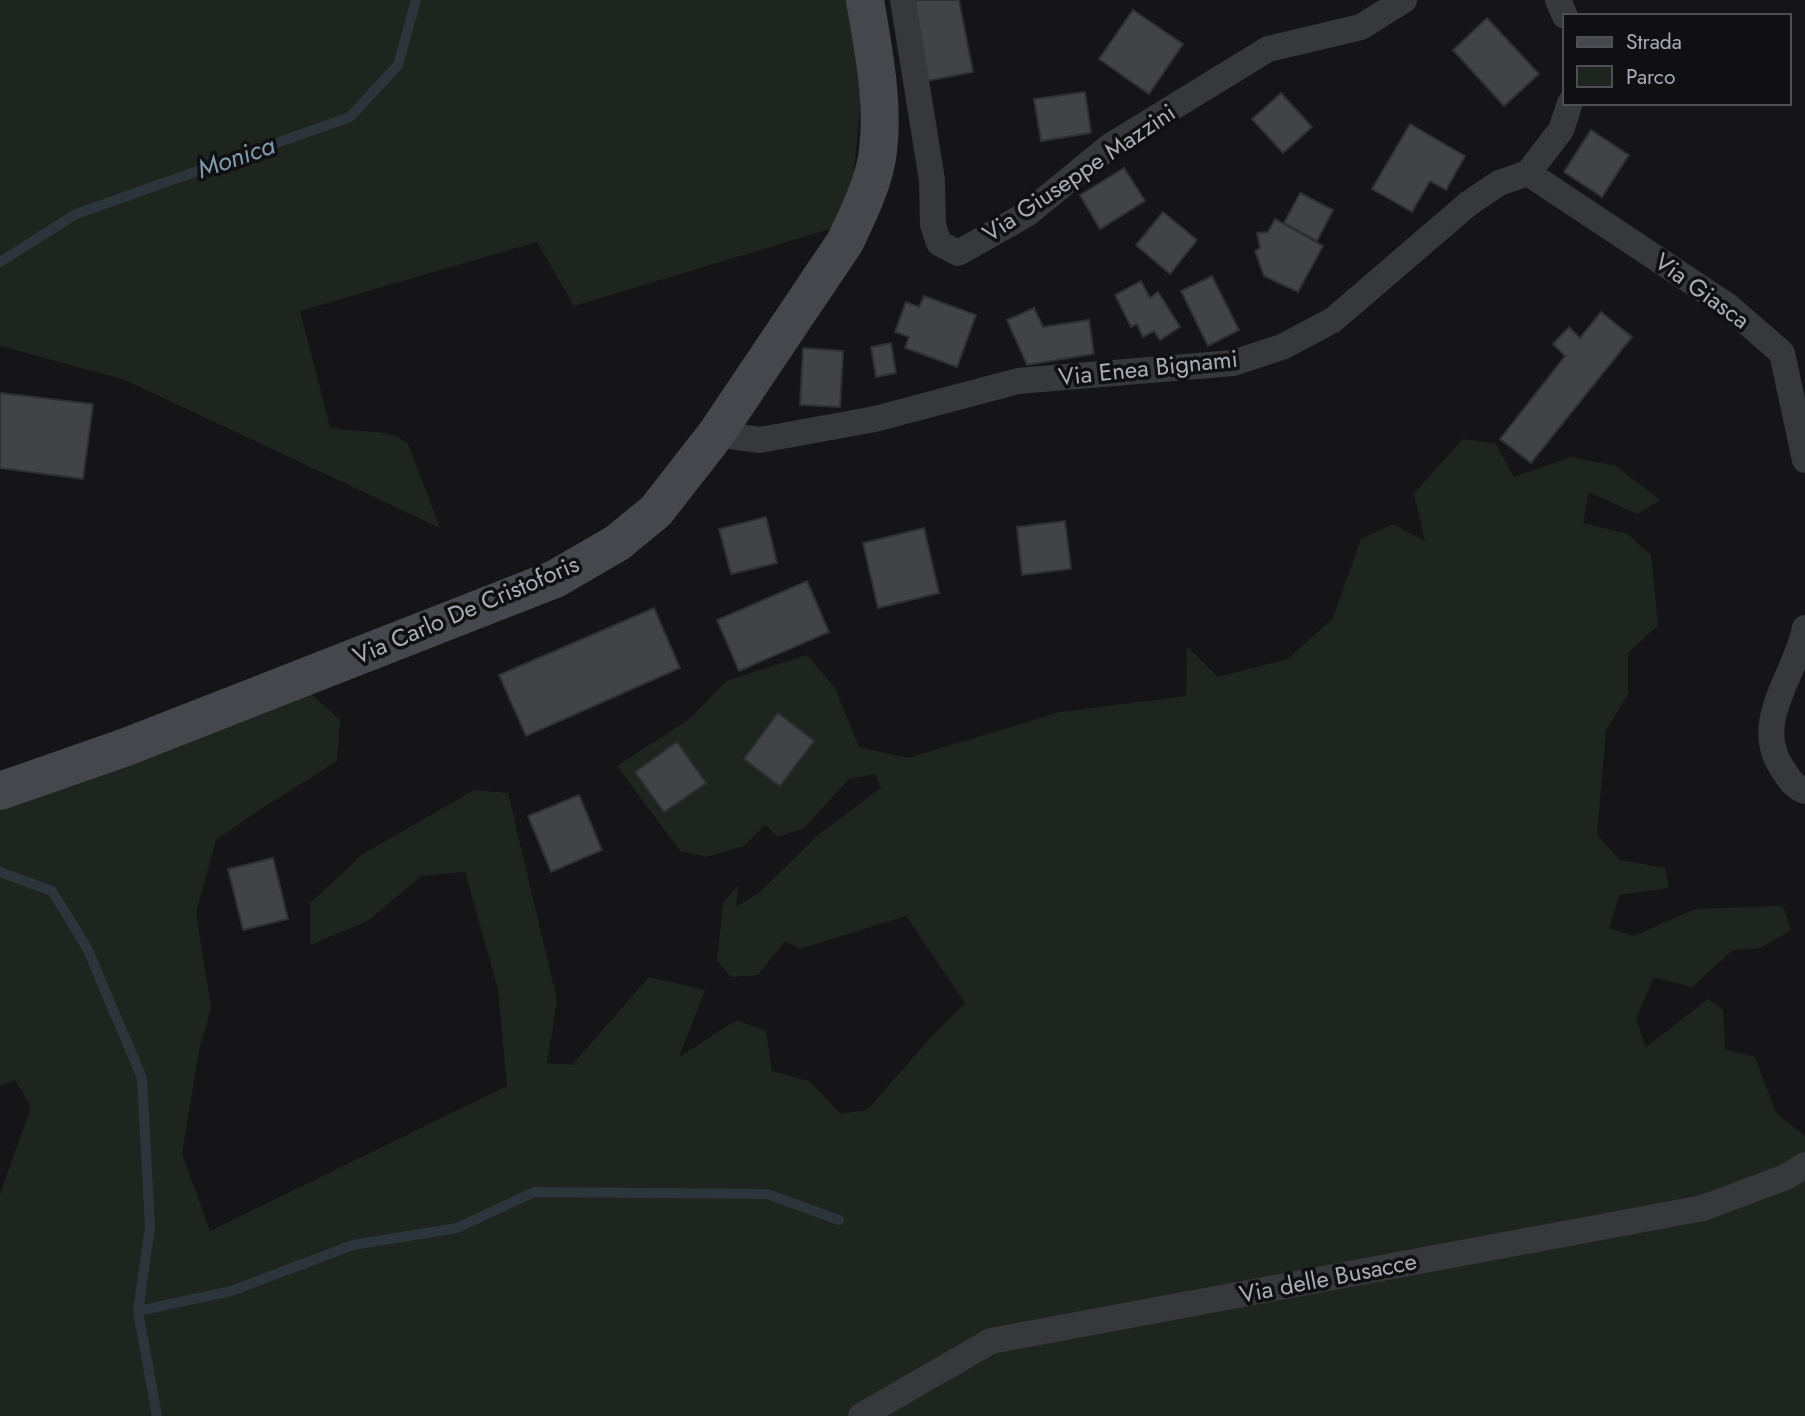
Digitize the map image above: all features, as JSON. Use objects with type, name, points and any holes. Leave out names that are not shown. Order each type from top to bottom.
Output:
[{"type":"main road","name":"Via Carlo De Cristoforis","points":[[0,791],[125,747],[555,579],[617,543],[656,511],[716,434],[845,242],[861,208],[878,153],[879,117],[875,62],[865,0]]},
{"type":"street","name":"Via Giuseppe Mazzini","points":[[903,0],[932,180],[933,225],[939,243],[958,253],[1027,214],[1110,146],[1268,48],[1361,27],[1404,0]]},
{"type":"street","points":[[1528,173],[1562,130],[1569,105]]},
{"type":"street","name":"Via Enea Bignami","points":[[716,434],[760,440],[875,419],[1018,381],[1233,363],[1282,347],[1333,320],[1468,204],[1499,183],[1528,173]]},
{"type":"street","name":"Via Giasca","points":[[1528,173],[1728,306],[1783,353],[1805,460]]},
{"type":"street","points":[[1805,628],[1770,720],[1774,755],[1795,786],[1805,791]]},
{"type":"street","name":"Via delle Busacce","points":[[861,1416],[991,1340],[1703,1208],[1786,1177],[1805,1165]]},
{"type":"green space","points":[[0,0],[846,0],[861,94],[854,172],[837,227],[574,306],[537,242],[300,311],[330,427],[390,434],[408,444],[440,528],[125,380],[0,346]]},
{"type":"green space","points":[[1463,439],[1495,443],[1514,477],[1571,457],[1616,466],[1660,500],[1637,514],[1589,492],[1583,523],[1627,534],[1651,555],[1658,625],[1628,653],[1628,694],[1606,730],[1597,835],[1620,860],[1665,868],[1669,888],[1619,895],[1609,928],[1634,936],[1695,909],[1783,906],[1791,930],[1761,948],[1733,950],[1692,987],[1654,977],[1636,1019],[1646,1047],[1708,999],[1723,1010],[1725,1049],[1755,1057],[1776,1113],[1805,1136],[1805,1416],[0,1416],[0,1194],[31,1107],[15,1080],[0,1086],[0,807],[310,693],[340,720],[337,761],[216,840],[196,913],[211,1008],[199,1051],[182,1154],[210,1231],[507,1086],[498,989],[465,872],[421,876],[368,921],[310,945],[310,903],[363,854],[474,790],[508,793],[557,1000],[547,1063],[572,1065],[649,977],[705,990],[679,1057],[737,1020],[766,1031],[772,1071],[809,1081],[841,1114],[867,1110],[965,1003],[906,916],[800,949],[785,941],[758,975],[731,977],[717,961],[723,903],[738,886],[736,907],[761,891],[818,835],[881,788],[875,774],[849,779],[804,828],[778,837],[765,825],[744,846],[707,857],[680,851],[617,766],[691,718],[726,681],[807,655],[835,688],[859,747],[908,758],[1060,712],[1186,696],[1187,646],[1218,677],[1288,659],[1333,618],[1361,539],[1393,524],[1425,541],[1414,493]]},
{"type":"building","points":[[911,0],[959,0],[973,72],[927,81]]},
{"type":"building","points":[[1133,10],[1183,44],[1149,94],[1099,59]]},
{"type":"building","points":[[1487,18],[1539,74],[1504,106],[1453,50]]},
{"type":"building","points":[[1085,92],[1091,133],[1041,141],[1034,99]]},
{"type":"building","points":[[1281,93],[1312,127],[1283,153],[1252,119]]},
{"type":"building","points":[[1410,124],[1465,156],[1446,190],[1430,181],[1412,212],[1372,189]]},
{"type":"building","points":[[1591,130],[1629,155],[1602,197],[1564,172]]},
{"type":"building","points":[[1124,168],[1145,201],[1100,229],[1080,195]]},
{"type":"building","points":[[1300,193],[1333,210],[1317,241],[1284,223]]},
{"type":"building","points":[[1163,212],[1197,240],[1170,274],[1136,245]]},
{"type":"building","points":[[1275,219],[1323,246],[1298,292],[1264,276],[1255,251],[1260,248],[1257,233],[1268,232]]},
{"type":"building","points":[[1212,276],[1239,330],[1208,346],[1181,291]]},
{"type":"building","points":[[1141,281],[1150,298],[1158,292],[1180,327],[1160,340],[1154,331],[1143,337],[1137,324],[1131,327],[1115,295]]},
{"type":"building","points":[[924,296],[976,315],[957,367],[905,348],[909,337],[895,332],[906,302],[919,307]]},
{"type":"building","points":[[1034,308],[1043,327],[1089,320],[1094,354],[1027,365],[1007,320]]},
{"type":"building","points":[[1601,312],[1632,337],[1531,463],[1500,439],[1565,356],[1553,344],[1569,327],[1580,338]]},
{"type":"building","points":[[891,343],[896,373],[876,377],[871,347]]},
{"type":"building","points":[[803,348],[843,351],[840,407],[800,405]]},
{"type":"building","points":[[0,393],[93,404],[83,479],[0,468]]},
{"type":"building","points":[[766,517],[777,563],[731,574],[719,529]]},
{"type":"building","points":[[1065,521],[1071,569],[1022,575],[1017,527]]},
{"type":"building","points":[[924,528],[939,593],[878,608],[863,543]]},
{"type":"building","points":[[807,581],[829,632],[739,671],[717,620]]},
{"type":"building","points":[[654,608],[680,668],[526,736],[499,675]]},
{"type":"building","points":[[778,713],[814,741],[780,786],[744,759]]},
{"type":"building","points":[[677,742],[706,783],[664,812],[635,772]]},
{"type":"building","points":[[579,795],[602,850],[551,872],[528,816]]},
{"type":"building","points":[[273,858],[288,919],[243,930],[228,869]]},
{"type":"waterway","name":"Monica","points":[[0,262],[76,214],[350,117],[398,65],[416,0]]},
{"type":"waterway","points":[[0,872],[52,891],[87,948],[142,1078],[150,1227],[138,1311],[157,1416]]},
{"type":"waterway","points":[[138,1311],[231,1291],[353,1245],[457,1228],[534,1192],[767,1194],[839,1220]]}]
